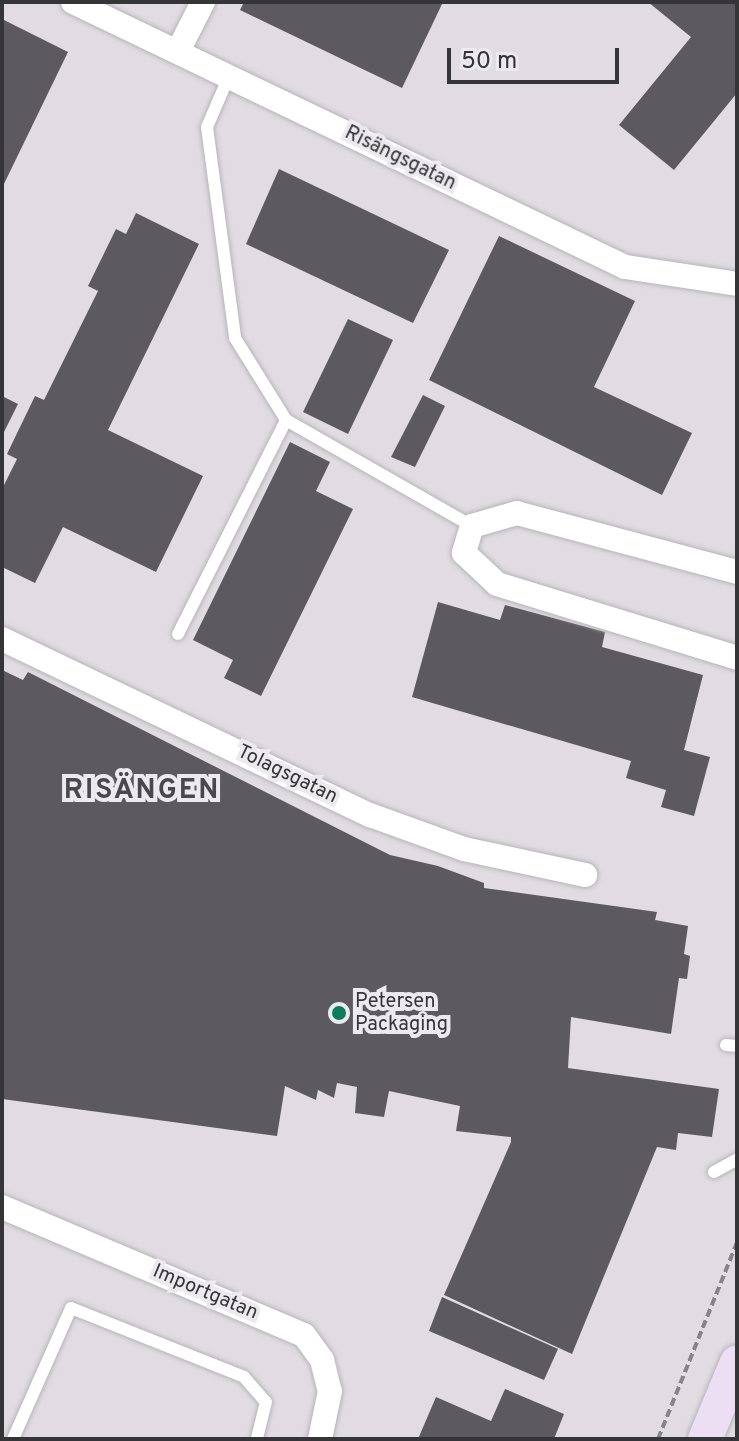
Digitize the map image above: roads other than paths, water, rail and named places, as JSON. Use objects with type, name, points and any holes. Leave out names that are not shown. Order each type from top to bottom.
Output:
[{"type":"main road","points":[[705,1439],[737,1362]]},
{"type":"street","name":"Risängsgatan","points":[[73,2],[625,267],[737,284]]},
{"type":"street","points":[[178,51],[203,2]]},
{"type":"street","points":[[737,572],[517,513],[472,526],[464,553],[497,584],[737,658]]},
{"type":"street","name":"Tolagsgatan","points":[[2,639],[370,815],[464,849],[585,875]]},
{"type":"street","name":"Importgatan","points":[[2,1207],[304,1335],[322,1360],[330,1391],[320,1439]]},
{"type":"lane","points":[[229,76],[207,127],[235,338],[286,420],[472,526]]},
{"type":"lane","points":[[178,634],[286,420]]},
{"type":"lane","points":[[714,1172],[737,1159]]},
{"type":"lane","points":[[13,1439],[71,1308],[244,1377],[266,1402],[257,1439]]},
{"type":"place","name":"Petersen Packaging","points":[[339,1013]]},
{"type":"district","name":"RISÄNGEN","points":[[142,791]]}]
